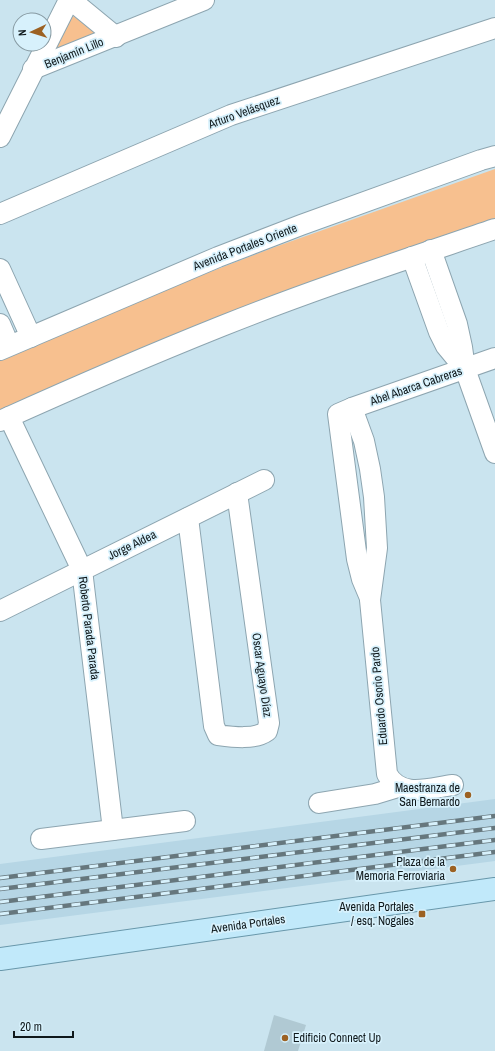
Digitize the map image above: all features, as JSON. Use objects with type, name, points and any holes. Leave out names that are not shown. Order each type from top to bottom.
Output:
[{"type":"main road","name":"Avenida Portales","points":[[0,959],[495,889]]},
{"type":"street","name":"Benjamín Lillo","points":[[70,0],[116,37]]},
{"type":"street","points":[[0,136],[33,69],[70,0]]},
{"type":"street","name":"Benjamín Lillo","points":[[33,69],[116,37],[204,0]]},
{"type":"street","name":"Arturo Velásquez","points":[[0,214],[231,115],[495,28]]},
{"type":"street","name":"Avenida Portales Oriente","points":[[5,348],[218,257],[301,225],[495,156]]},
{"type":"street","points":[[4,419],[223,326],[431,250],[495,229]]},
{"type":"street","points":[[431,250],[457,324],[465,369],[495,454]]},
{"type":"street","points":[[412,257],[439,332],[449,351],[465,369]]},
{"type":"street","points":[[0,269],[31,337]]},
{"type":"street","points":[[0,324],[5,348]]},
{"type":"street","name":"Abel Abarca Cabreras","points":[[345,411],[495,358]]},
{"type":"street","name":"Eduardo Osorio Pardo","points":[[345,411],[364,441],[374,497],[377,548],[370,600],[387,774],[391,782],[398,787]]},
{"type":"street","name":"Roberto Parada Parada","points":[[4,419],[82,570],[113,830]]},
{"type":"street","name":"Jorge Aldea","points":[[0,611],[264,480]]},
{"type":"street","name":"Oscar Aguayo Díaz","points":[[188,518],[214,726],[218,735],[231,737],[261,736],[267,731],[269,723],[237,493]]},
{"type":"street","points":[[319,803],[375,794],[398,787],[406,790],[414,790],[453,785]]},
{"type":"street","points":[[41,839],[185,821]]},
{"type":"shaded area","points":[[73,16],[101,35],[50,55]]},
{"type":"shaded area","points":[[495,169],[495,224],[0,417],[0,359],[184,282],[275,247]]},
{"type":"shaded area","points":[[495,799],[495,861],[0,925],[0,864]]},
{"type":"building","name":"Edificio Connect Up","points":[[274,1015],[306,1025],[298,1051],[264,1051]]},
{"type":"railway","points":[[0,878],[495,816]]},
{"type":"railway","points":[[0,889],[495,828]]},
{"type":"railway","points":[[0,902],[495,840]]},
{"type":"railway","points":[[0,914],[495,852]]},
{"type":"place","name":"Maestranza de San Bernardo","points":[[468,795]]},
{"type":"place","name":"Plaza de la Memoria Ferroviaria","points":[[453,869]]},
{"type":"place","name":"Avenida Portales / esq. Nogales","points":[[422,914]]},
{"type":"place","name":"Edificio Connect Up","points":[[285,1038]]}]
